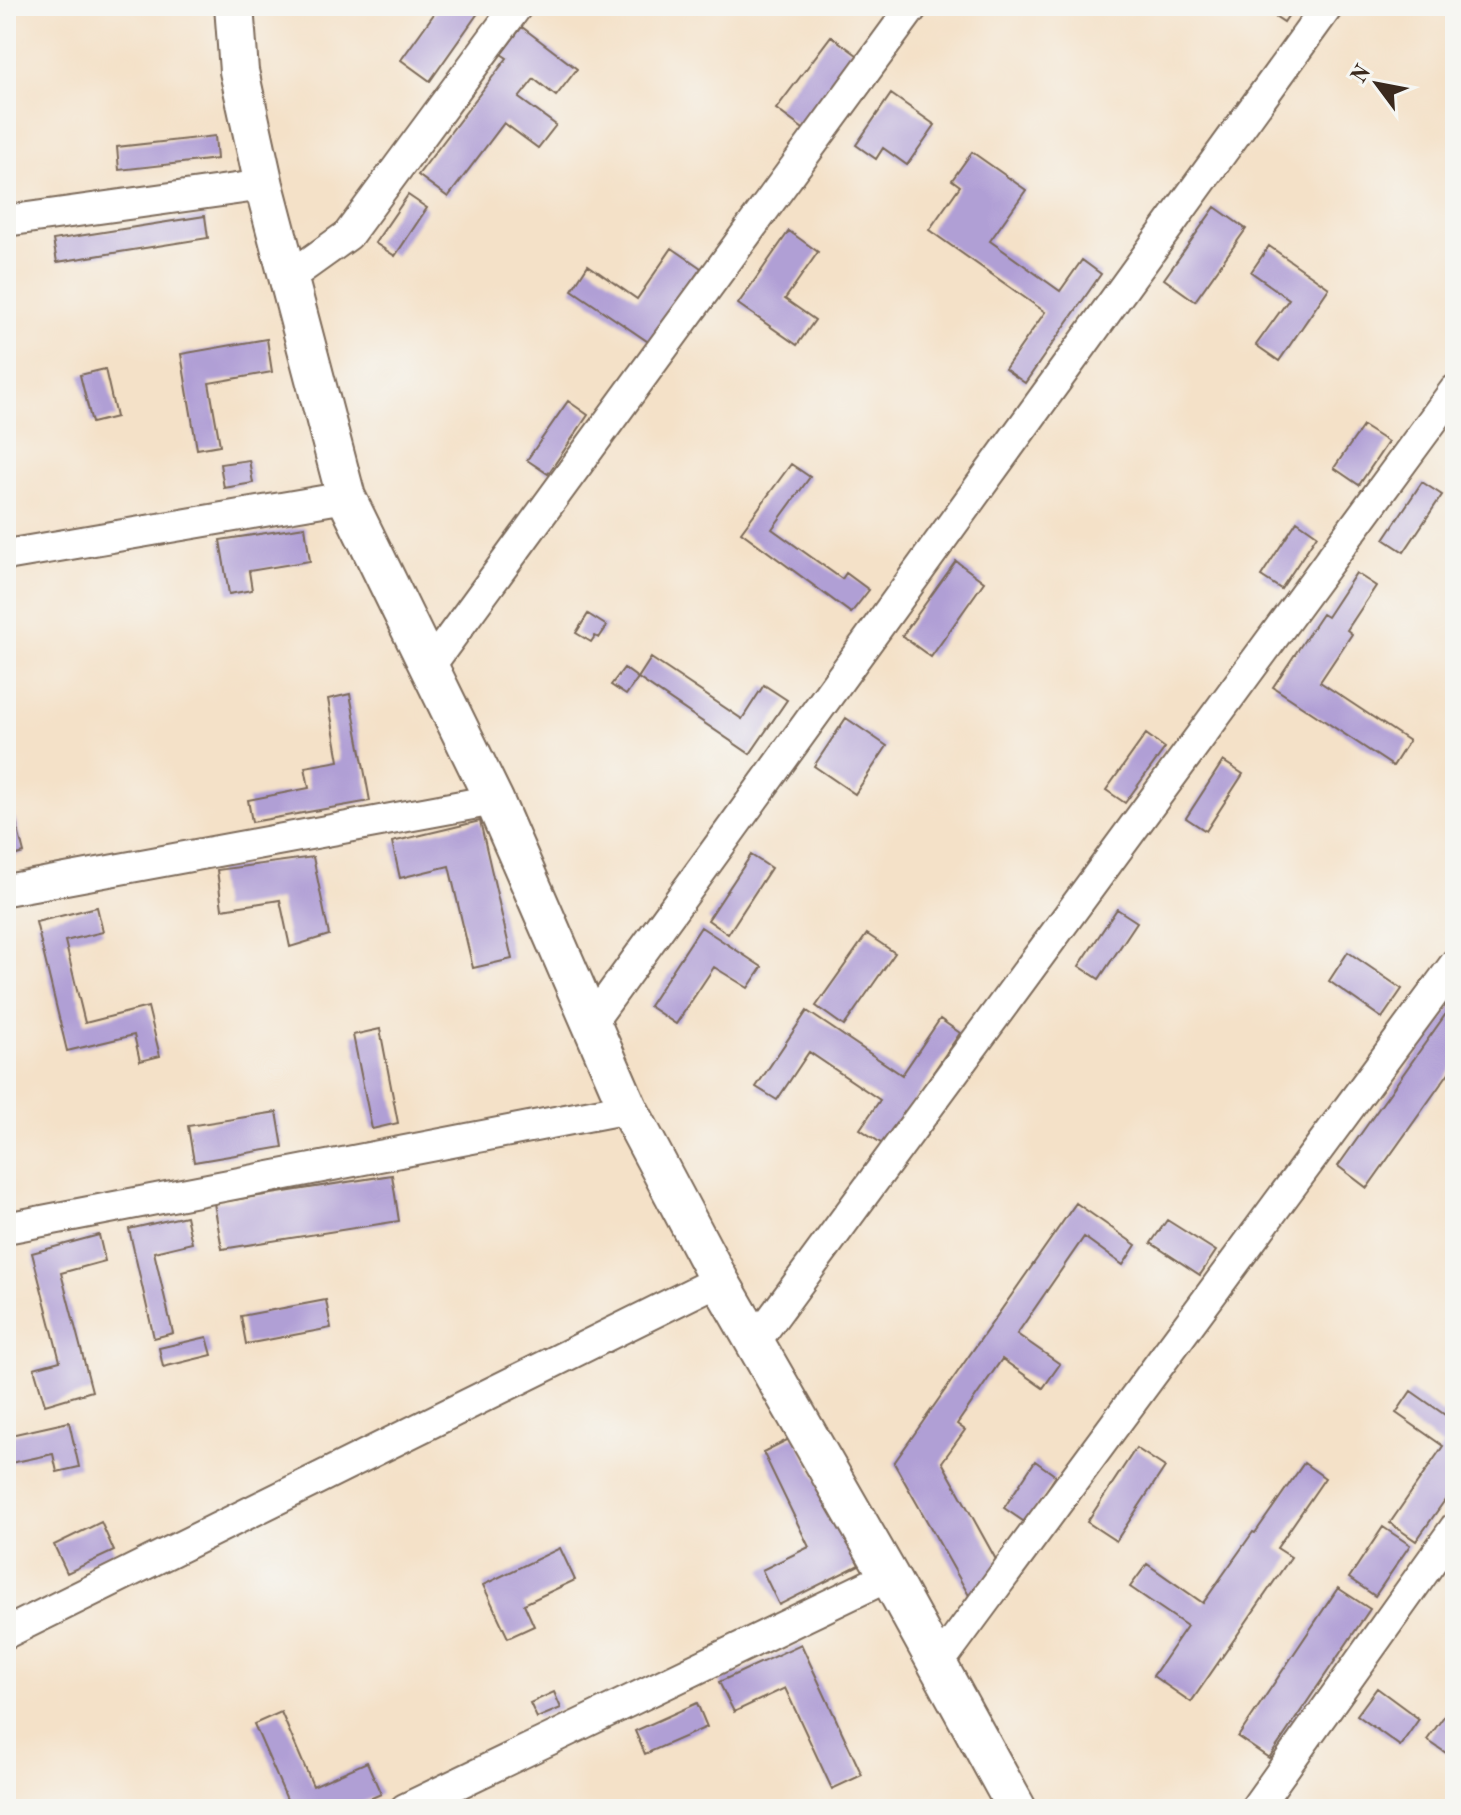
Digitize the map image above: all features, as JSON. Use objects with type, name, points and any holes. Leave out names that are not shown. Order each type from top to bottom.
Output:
[{"type":"street","points":[[234,6],[239,71],[264,185],[346,497],[494,800],[628,1108],[719,1280],[889,1576],[1017,1809]]},
{"type":"street","points":[[288,278],[348,235],[517,6]]},
{"type":"street","points":[[429,667],[913,6]]},
{"type":"street","points":[[590,1024],[1328,6]]},
{"type":"street","points":[[6,221],[264,185]]},
{"type":"street","points":[[755,1342],[1455,390]]},
{"type":"street","points":[[6,555],[346,497]]},
{"type":"street","points":[[6,890],[494,800]]},
{"type":"street","points":[[938,1664],[1455,964]]},
{"type":"street","points":[[6,1228],[628,1108]]},
{"type":"street","points":[[6,1633],[719,1280]]},
{"type":"street","points":[[1255,1809],[1455,1528]]},
{"type":"street","points":[[405,1809],[889,1576]]},
{"type":"building","points":[[429,6],[483,6],[430,81],[401,60],[436,11]]},
{"type":"building","points":[[1269,6],[1295,6],[1284,22],[1266,10]]},
{"type":"building","points":[[522,27],[577,69],[556,96],[534,79],[519,98],[556,125],[538,148],[504,123],[448,197],[418,175],[507,58],[501,54]]},
{"type":"building","points":[[831,36],[861,58],[806,131],[776,109]]},
{"type":"building","points":[[891,94],[935,125],[907,165],[883,148],[876,159],[856,145]]},
{"type":"building","points":[[215,136],[217,159],[119,170],[117,147]]},
{"type":"building","points":[[972,152],[1026,190],[990,241],[1060,291],[1082,260],[1101,274],[1025,383],[1005,369],[1045,312],[929,230],[960,186],[952,180]]},
{"type":"building","points":[[408,195],[427,208],[395,256],[375,243]]},
{"type":"building","points":[[1215,207],[1246,229],[1195,301],[1164,279]]},
{"type":"building","points":[[205,216],[208,238],[57,262],[53,240]]},
{"type":"building","points":[[789,231],[818,252],[785,299],[815,320],[797,345],[738,304]]},
{"type":"building","points":[[1269,246],[1329,288],[1279,361],[1256,345],[1289,299],[1251,272]]},
{"type":"building","points":[[672,248],[701,268],[650,343],[572,290],[588,265],[637,299]]},
{"type":"building","points":[[267,339],[272,372],[209,383],[220,445],[197,449],[181,354]]},
{"type":"building","points":[[105,369],[116,417],[92,423],[80,375]]},
{"type":"building","points":[[568,401],[588,415],[548,474],[527,460]]},
{"type":"building","points":[[1363,426],[1388,442],[1359,485],[1334,468]]},
{"type":"building","points":[[249,460],[253,483],[224,488],[220,464]]},
{"type":"building","points":[[791,464],[810,477],[772,529],[842,579],[846,573],[869,590],[851,613],[741,532]]},
{"type":"building","points":[[1422,482],[1442,495],[1404,552],[1384,539]]},
{"type":"building","points":[[1297,521],[1317,535],[1281,589],[1261,576]]},
{"type":"building","points":[[305,527],[310,561],[249,571],[252,590],[229,594],[220,540]]},
{"type":"building","points":[[956,561],[984,582],[931,657],[902,636]]},
{"type":"building","points":[[1356,573],[1376,586],[1347,630],[1352,634],[1320,682],[1409,741],[1393,766],[1273,687],[1322,614],[1327,617]]},
{"type":"building","points":[[588,614],[607,626],[599,638],[595,636],[591,642],[576,633]]},
{"type":"building","points":[[651,658],[742,719],[764,685],[787,700],[750,754],[638,678]]},
{"type":"building","points":[[624,668],[638,678],[626,695],[611,685]]},
{"type":"building","points":[[350,694],[370,801],[252,822],[248,800],[309,788],[305,767],[339,761],[328,699]]},
{"type":"building","points":[[846,718],[887,746],[855,794],[814,766]]},
{"type":"building","points":[[1146,734],[1165,748],[1125,803],[1106,790]]},
{"type":"building","points":[[1223,761],[1243,774],[1206,831],[1186,818]]},
{"type":"building","points":[[15,818],[24,853],[6,858],[6,820]]},
{"type":"building","points":[[480,821],[512,959],[473,968],[449,866],[400,878],[392,842]]},
{"type":"building","points":[[751,855],[771,868],[728,934],[708,920]]},
{"type":"building","points":[[313,857],[329,935],[290,947],[280,900],[222,909],[217,870]]},
{"type":"building","points":[[97,907],[103,932],[65,941],[85,1023],[148,1007],[160,1056],[140,1061],[134,1035],[67,1051],[36,922]]},
{"type":"building","points":[[1117,909],[1137,922],[1099,979],[1079,966]]},
{"type":"building","points":[[701,927],[762,967],[748,988],[714,967],[676,1024],[649,1006]]},
{"type":"building","points":[[867,934],[895,953],[844,1026],[816,1006]]},
{"type":"building","points":[[1348,952],[1402,989],[1382,1018],[1329,981]]},
{"type":"building","points":[[1455,1001],[1455,1064],[1367,1188],[1338,1166]]},
{"type":"building","points":[[807,1011],[902,1075],[940,1019],[960,1033],[884,1145],[860,1129],[880,1100],[809,1052],[777,1100],[756,1087]]},
{"type":"building","points":[[380,1029],[398,1123],[372,1129],[353,1035]]},
{"type":"building","points":[[277,1112],[283,1147],[194,1162],[188,1126]]},
{"type":"building","points":[[392,1175],[399,1221],[222,1249],[214,1203]]},
{"type":"building","points":[[1076,1203],[1136,1245],[1123,1265],[1084,1237],[1017,1334],[1060,1364],[1043,1388],[1002,1359],[957,1424],[965,1430],[942,1462],[999,1565],[971,1599],[894,1463]]},
{"type":"building","points":[[186,1216],[192,1243],[154,1252],[173,1333],[154,1338],[129,1229]]},
{"type":"building","points":[[1167,1220],[1216,1251],[1200,1275],[1151,1243]]},
{"type":"building","points":[[99,1235],[105,1261],[61,1273],[92,1391],[45,1405],[34,1368],[60,1361],[32,1253]]},
{"type":"building","points":[[326,1300],[331,1328],[246,1344],[241,1316]]},
{"type":"building","points":[[207,1337],[212,1355],[163,1367],[159,1348]]},
{"type":"building","points":[[1411,1391],[1455,1422],[1455,1486],[1416,1541],[1390,1523],[1443,1446],[1396,1413]]},
{"type":"building","points":[[69,1422],[79,1467],[57,1472],[53,1454],[6,1464],[6,1436]]},
{"type":"building","points":[[795,1436],[859,1565],[779,1605],[762,1570],[809,1547],[763,1452]]},
{"type":"building","points":[[1136,1448],[1165,1467],[1116,1541],[1087,1522]]},
{"type":"building","points":[[1035,1461],[1056,1476],[1026,1523],[1004,1508]]},
{"type":"building","points":[[1304,1463],[1325,1478],[1277,1548],[1291,1557],[1191,1702],[1153,1676],[1187,1626],[1130,1587],[1147,1564],[1203,1603]]},
{"type":"building","points":[[101,1522],[114,1551],[67,1573],[54,1545]]},
{"type":"building","points":[[1383,1527],[1410,1545],[1375,1596],[1349,1578]]},
{"type":"building","points":[[560,1548],[575,1580],[524,1604],[534,1626],[508,1638],[483,1585]]},
{"type":"building","points":[[1338,1588],[1370,1609],[1269,1758],[1238,1737]]},
{"type":"building","points":[[801,1644],[862,1775],[832,1789],[785,1688],[734,1712],[719,1682]]},
{"type":"building","points":[[1377,1688],[1419,1719],[1400,1746],[1357,1715]]},
{"type":"building","points":[[554,1692],[561,1708],[537,1718],[530,1703]]},
{"type":"building","points":[[1455,1701],[1455,1759],[1427,1740]]},
{"type":"building","points":[[697,1703],[707,1727],[645,1754],[635,1731]]},
{"type":"building","points":[[281,1712],[313,1786],[367,1762],[381,1794],[347,1809],[278,1809],[289,1804],[254,1724]]}]
